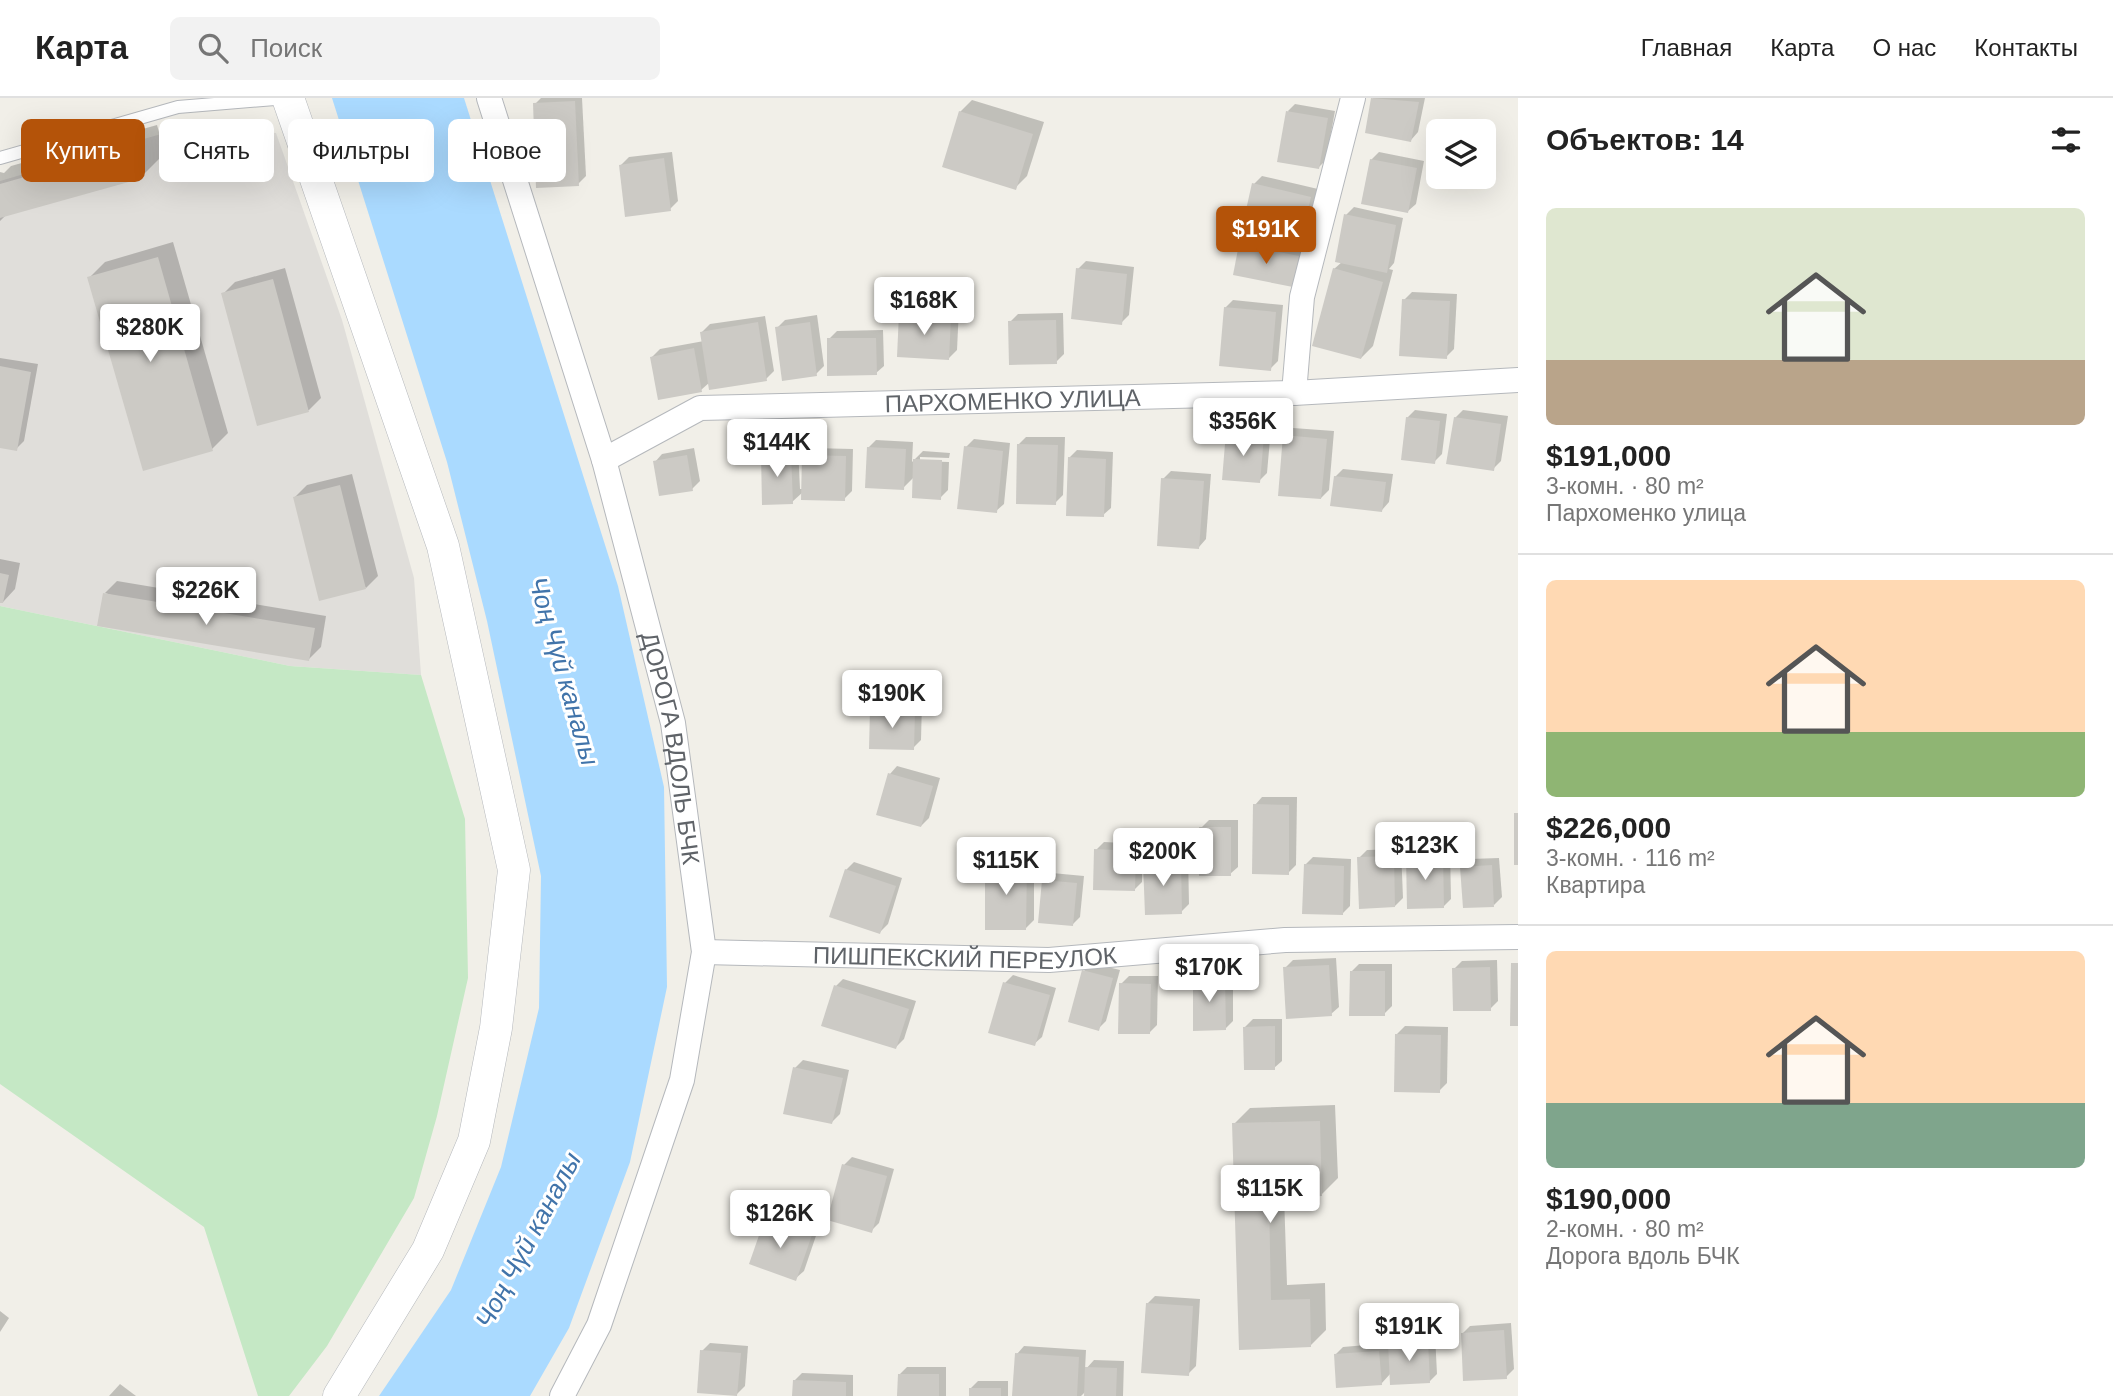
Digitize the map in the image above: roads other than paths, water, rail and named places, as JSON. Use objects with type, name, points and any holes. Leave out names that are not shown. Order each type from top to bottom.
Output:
[{"type":"street","points":[[288,98],[443,546],[514,870],[496,1028],[474,1141],[428,1250],[339,1396]]},
{"type":"street","name":"ДОРОГА ВДОЛЬ БЧК","points":[[489,98],[604,460],[673,723],[704,953],[682,1080],[599,1325],[562,1396]]},
{"type":"street","points":[[1294,393],[1303,297],[1353,98]]},
{"type":"street","name":"ПАРХОМЕНКО УЛИЦА","points":[[604,460],[700,408],[1294,393],[1518,380]]},
{"type":"street","name":"ПИШПЕКСКИЙ ПЕРЕУЛОК","points":[[704,953],[1049,960],[1285,940],[1518,937]]},
{"type":"lane","points":[[0,158],[178,107],[288,98]]},
{"type":"water","name":"Чоң Чүй каналы","points":[[332,98],[464,98],[471,119],[448,119],[448,182],[491,182],[618,586],[664,787],[667,987],[630,1162],[569,1328],[530,1396],[379,1396],[451,1290],[501,1167],[539,1008],[541,876],[487,621],[447,462],[359,182],[434,182],[434,119],[339,119]]}]
